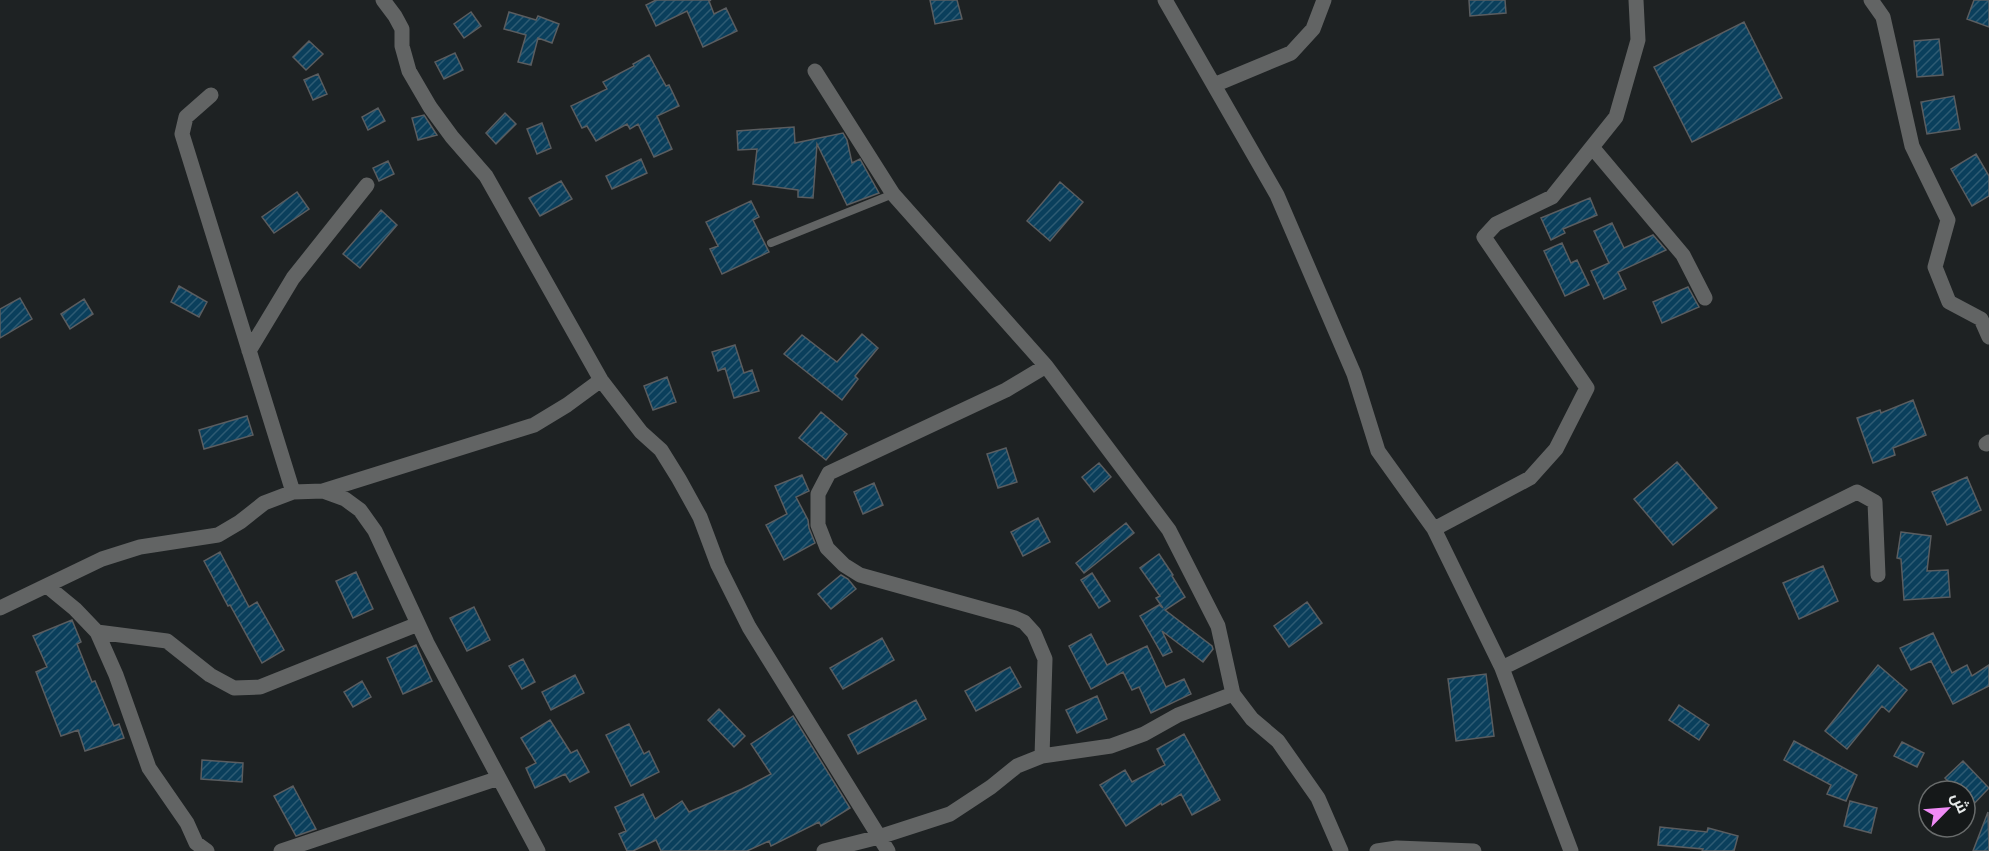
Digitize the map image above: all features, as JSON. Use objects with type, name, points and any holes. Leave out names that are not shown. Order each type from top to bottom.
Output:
[{"type":"street","points":[[383,0],[402,29],[402,46],[409,71],[430,107],[452,137],[486,176],[601,380],[641,432],[661,450],[679,479],[700,518],[718,565],[749,627],[888,851]]},
{"type":"street","points":[[1165,0],[1277,195],[1353,374],[1378,451],[1434,529],[1502,668],[1571,851]]},
{"type":"street","points":[[1214,85],[1291,52],[1312,29],[1324,0]]},
{"type":"street","points":[[1434,529],[1530,478],[1556,449],[1587,388],[1484,237],[1496,224],[1551,197],[1616,117],[1638,40],[1636,0]]},
{"type":"street","points":[[1871,0],[1883,18],[1912,146],[1948,220],[1935,267],[1949,302],[1985,316],[1989,337]]},
{"type":"street","points":[[815,70],[893,195],[1046,366],[1169,530],[1218,626],[1233,694],[1252,719],[1278,741],[1318,798],[1341,851]]},
{"type":"street","points":[[211,95],[186,117],[182,134],[293,492]]},
{"type":"street","points":[[1592,147],[1683,255],[1705,298]]},
{"type":"street","points":[[249,351],[292,278],[367,185]]},
{"type":"street","points":[[1042,756],[1045,659],[1035,633],[1024,622],[1015,618],[860,575],[844,565],[827,548],[818,525],[818,494],[829,474],[1006,390],[1046,366]]},
{"type":"street","points":[[0,608],[102,560],[140,546],[218,535],[240,522],[264,503],[293,492],[323,491],[534,425],[601,380]]},
{"type":"street","points":[[323,491],[345,498],[360,510],[375,531],[418,624],[537,851]]},
{"type":"street","points":[[1502,668],[1857,492],[1875,502],[1878,575]]},
{"type":"street","points":[[47,586],[75,609],[97,632],[116,675],[149,768],[187,823],[196,843],[207,851]]},
{"type":"street","points":[[97,632],[167,641],[210,675],[234,688],[243,688],[260,687],[418,624]]},
{"type":"street","points":[[824,851],[879,837],[950,813],[991,787],[1017,766],[1042,756],[1111,746],[1144,734],[1178,715],[1233,694]]},
{"type":"street","points":[[281,851],[499,778]]},
{"type":"street","points":[[1377,851],[1397,848],[1474,851]]},
{"type":"lane","points":[[771,243],[893,195]]},
{"type":"building","points":[[656,0],[711,0],[709,1],[714,14],[726,8],[737,31],[703,47],[687,11],[656,26],[646,5]]},
{"type":"building","points":[[930,0],[957,0],[962,19],[935,24]]},
{"type":"building","points":[[1469,0],[1505,0],[1506,13],[1470,16]]},
{"type":"building","points":[[1974,0],[1989,0],[1989,27],[1967,19]]},
{"type":"building","points":[[471,12],[481,26],[464,38],[454,24]]},
{"type":"building","points":[[509,12],[536,20],[538,16],[559,24],[552,43],[538,38],[531,65],[518,62],[526,35],[504,29]]},
{"type":"building","points":[[1744,22],[1782,98],[1692,142],[1654,67]]},
{"type":"building","points":[[1939,39],[1943,75],[1917,77],[1914,41]]},
{"type":"building","points":[[309,41],[323,54],[306,70],[293,57]]},
{"type":"building","points":[[455,53],[463,70],[444,79],[435,62]]},
{"type":"building","points":[[649,55],[666,86],[669,85],[679,106],[657,116],[672,149],[654,157],[638,124],[630,129],[627,124],[596,141],[587,126],[582,128],[571,106],[607,89],[603,82],[634,66],[633,64]]},
{"type":"building","points":[[318,74],[327,94],[313,100],[304,80]]},
{"type":"building","points":[[1954,96],[1960,129],[1927,134],[1921,102]]},
{"type":"building","points":[[378,108],[385,121],[368,130],[362,117]]},
{"type":"building","points":[[505,113],[516,124],[496,144],[486,133]]},
{"type":"building","points":[[424,115],[437,135],[418,140],[412,118]]},
{"type":"building","points":[[542,123],[551,148],[537,154],[527,129]]},
{"type":"building","points":[[794,127],[795,143],[843,133],[847,140],[852,163],[860,159],[879,193],[847,205],[817,144],[813,198],[798,197],[798,190],[753,184],[757,149],[738,150],[737,131]]},
{"type":"building","points":[[1976,154],[1989,176],[1989,196],[1972,206],[1951,169]]},
{"type":"building","points":[[641,159],[647,173],[612,189],[606,176]]},
{"type":"building","points":[[388,161],[394,174],[379,181],[373,168]]},
{"type":"building","points":[[561,181],[572,199],[540,216],[529,198]]},
{"type":"building","points":[[1060,182],[1083,202],[1050,241],[1027,221]]},
{"type":"building","points":[[297,192],[309,209],[274,233],[262,217]]},
{"type":"building","points":[[1590,198],[1597,215],[1563,229],[1565,233],[1551,240],[1541,218]]},
{"type":"building","points":[[751,201],[759,217],[753,220],[769,252],[722,274],[710,249],[718,246],[706,222]]},
{"type":"building","points":[[381,210],[397,225],[360,268],[343,254]]},
{"type":"building","points":[[1612,223],[1624,248],[1653,235],[1666,250],[1618,272],[1626,289],[1604,299],[1591,271],[1609,263],[1594,231]]},
{"type":"building","points":[[1562,243],[1571,263],[1577,260],[1589,285],[1565,296],[1544,251]]},
{"type":"building","points":[[179,286],[207,302],[199,317],[171,302]]},
{"type":"building","points":[[1688,287],[1699,307],[1662,323],[1653,302]]},
{"type":"building","points":[[20,298],[32,319],[0,338],[0,309]]},
{"type":"building","points":[[84,299],[93,314],[70,329],[61,314]]},
{"type":"building","points":[[862,334],[878,348],[855,376],[858,379],[842,400],[784,354],[802,335],[837,362]]},
{"type":"building","points":[[735,345],[744,373],[752,370],[759,391],[734,398],[725,368],[718,371],[712,352]]},
{"type":"building","points":[[667,377],[676,402],[653,410],[644,386]]},
{"type":"building","points":[[1913,400],[1926,435],[1893,448],[1895,455],[1873,463],[1857,418],[1880,410],[1881,413]]},
{"type":"building","points":[[821,412],[847,434],[826,460],[799,438]]},
{"type":"building","points":[[247,416],[253,435],[204,449],[199,430]]},
{"type":"building","points":[[1006,448],[1017,482],[998,488],[987,454]]},
{"type":"building","points":[[1677,462],[1717,508],[1673,545],[1634,499]]},
{"type":"building","points":[[1099,463],[1111,477],[1094,492],[1082,477]]},
{"type":"building","points":[[802,475],[809,491],[796,497],[808,520],[815,543],[784,560],[766,525],[787,514],[775,486]]},
{"type":"building","points":[[1967,477],[1981,510],[1947,525],[1932,492]]},
{"type":"building","points":[[874,483],[883,505],[863,514],[854,492]]},
{"type":"building","points":[[1038,518],[1050,542],[1023,556],[1011,532]]},
{"type":"building","points":[[1126,523],[1134,533],[1084,573],[1076,563]]},
{"type":"building","points":[[1901,532],[1931,536],[1927,571],[1948,570],[1950,597],[1904,600],[1901,559],[1897,558]]},
{"type":"building","points":[[220,552],[249,607],[257,602],[284,650],[262,663],[204,561]]},
{"type":"building","points":[[1159,554],[1185,597],[1165,610],[1212,646],[1213,649],[1203,662],[1162,631],[1172,652],[1163,656],[1140,616],[1159,605],[1163,608],[1156,598],[1160,596],[1140,568]]},
{"type":"building","points":[[1823,566],[1838,601],[1799,619],[1783,583]]},
{"type":"building","points":[[356,572],[373,609],[353,618],[336,581]]},
{"type":"building","points":[[1092,573],[1110,601],[1099,608],[1081,580]]},
{"type":"building","points":[[841,575],[848,579],[856,589],[831,609],[818,594]]},
{"type":"building","points":[[1307,602],[1322,623],[1289,647],[1274,626]]},
{"type":"building","points":[[474,607],[490,640],[467,651],[450,618]]},
{"type":"building","points":[[72,620],[81,642],[77,644],[92,682],[95,681],[114,726],[119,724],[124,738],[85,751],[78,730],[61,736],[36,672],[47,667],[33,636]]},
{"type":"building","points":[[1933,633],[1952,673],[1967,665],[1972,676],[1989,665],[1989,686],[1953,704],[1931,661],[1911,670],[1900,648]]},
{"type":"building","points":[[1091,634],[1107,665],[1147,646],[1166,687],[1184,679],[1191,694],[1151,713],[1139,687],[1132,690],[1123,672],[1091,689],[1069,646]]},
{"type":"building","points":[[882,638],[894,660],[843,689],[830,668]]},
{"type":"building","points":[[416,645],[432,681],[403,694],[387,658]]},
{"type":"building","points":[[523,659],[535,682],[522,689],[509,666]]},
{"type":"building","points":[[1878,665],[1907,690],[1889,712],[1882,706],[1847,749],[1825,731]]},
{"type":"building","points":[[1010,667],[1021,687],[976,711],[965,691]]},
{"type":"building","points":[[1486,674],[1494,736],[1456,741],[1448,679]]},
{"type":"building","points":[[575,675],[584,693],[551,710],[542,692]]},
{"type":"building","points":[[362,681],[371,697],[353,707],[344,692]]},
{"type":"building","points":[[1097,696],[1107,719],[1077,733],[1066,710]]},
{"type":"building","points":[[916,700],[926,719],[858,754],[848,735]]},
{"type":"building","points":[[1679,705],[1709,725],[1699,740],[1669,720]]},
{"type":"building","points":[[719,709],[745,736],[734,747],[708,720]]},
{"type":"building","points":[[793,716],[850,808],[821,826],[819,822],[771,846],[769,841],[747,851],[661,851],[656,840],[633,851],[627,851],[619,834],[626,831],[615,807],[643,794],[655,819],[682,801],[689,812],[742,789],[771,774],[751,744]]},
{"type":"building","points":[[550,720],[571,753],[577,750],[589,772],[570,782],[565,774],[535,788],[526,768],[536,763],[521,738]]},
{"type":"building","points":[[629,724],[644,754],[649,751],[659,772],[631,786],[606,735]]},
{"type":"building","points":[[1184,734],[1220,800],[1192,815],[1181,794],[1162,805],[1161,803],[1126,826],[1100,785],[1125,770],[1132,782],[1165,765],[1157,749]]},
{"type":"building","points":[[1794,741],[1857,775],[1846,801],[1827,794],[1831,785],[1784,760]]},
{"type":"building","points":[[1902,742],[1924,753],[1917,767],[1894,756]]},
{"type":"building","points":[[202,760],[243,763],[242,782],[201,779]]},
{"type":"building","points":[[1963,761],[1989,788],[1977,801],[1977,779],[1945,778]]},
{"type":"building","points":[[293,786],[316,829],[296,836],[274,796]]},
{"type":"building","points":[[1850,801],[1877,808],[1871,833],[1844,826]]},
{"type":"building","points":[[1988,812],[1989,851],[1973,851]]},
{"type":"building","points":[[1660,827],[1707,832],[1708,828],[1738,836],[1734,851],[1702,851],[1703,849],[1658,845]]}]
